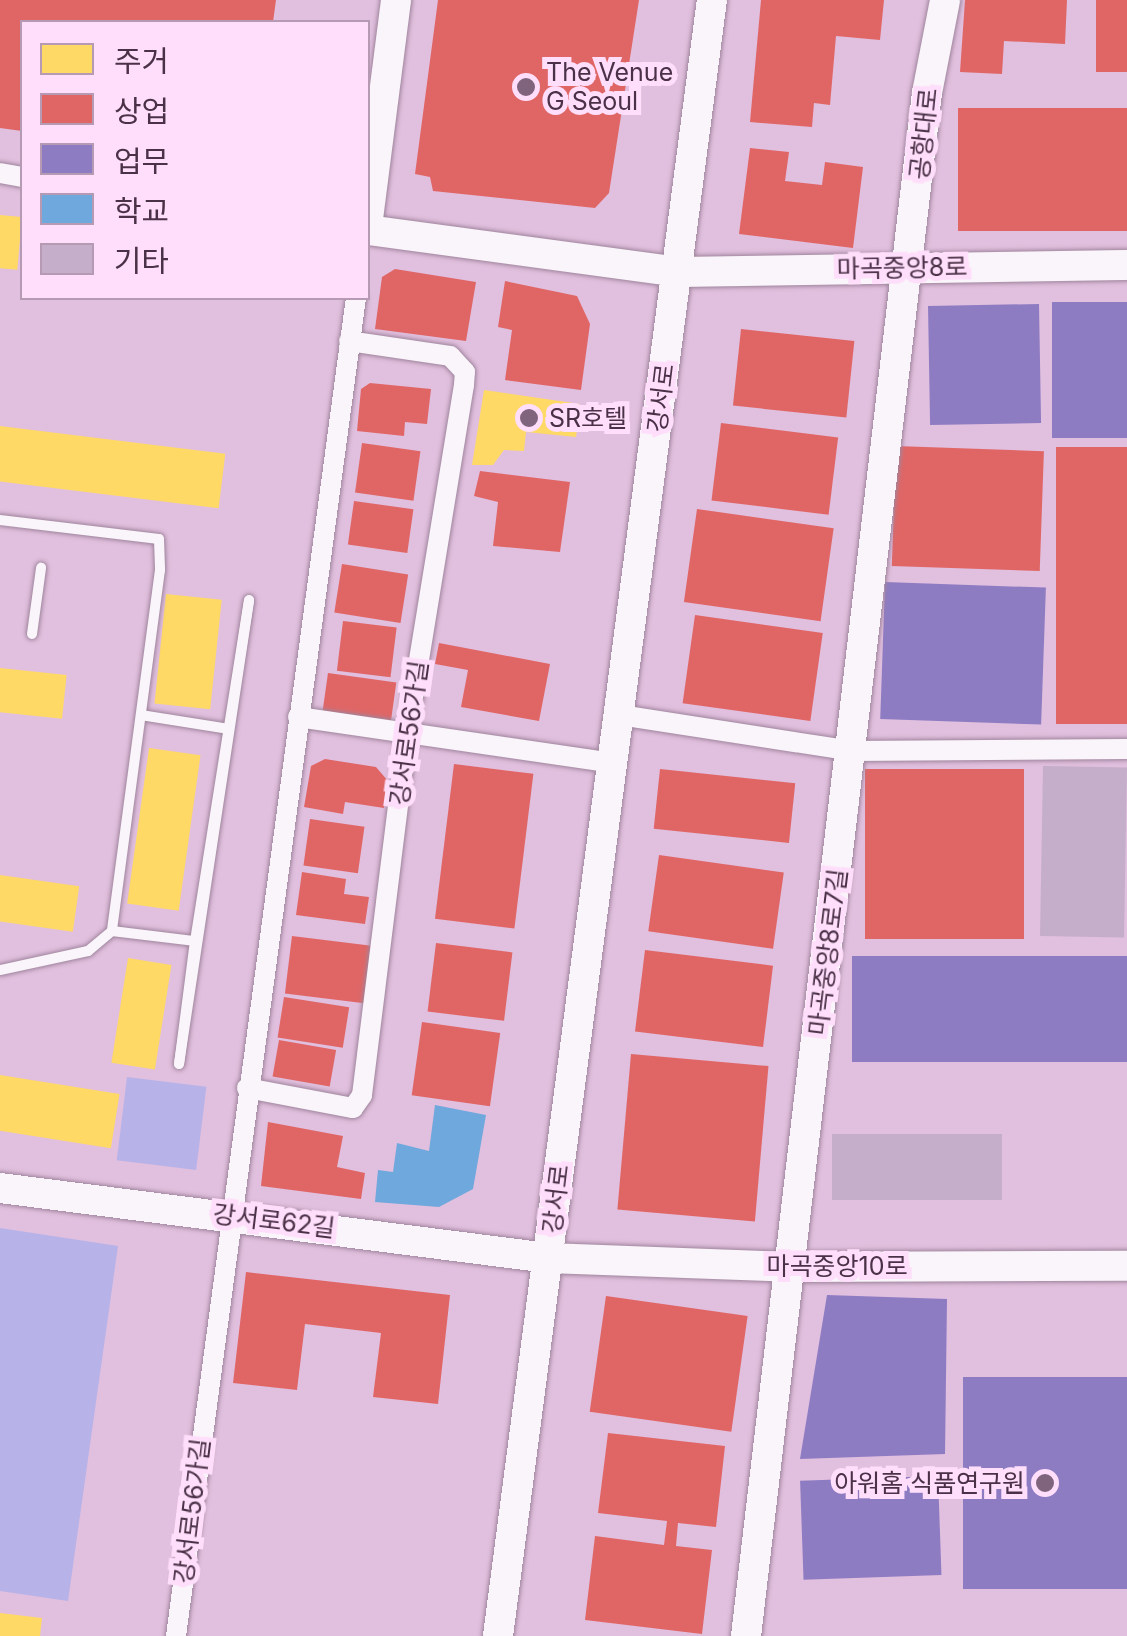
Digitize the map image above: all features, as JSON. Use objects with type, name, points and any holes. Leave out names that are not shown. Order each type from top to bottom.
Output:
[{"type":"street","points":[[370,203],[396,0]]},
{"type":"street","name":"강서로","points":[[498,1636],[712,0]]},
{"type":"street","name":"공항대로","points":[[910,268],[928,93],[945,0]]},
{"type":"street","points":[[370,230],[678,272]]},
{"type":"street","name":"마곡중앙8로","points":[[678,272],[1127,264]]},
{"type":"street","name":"마곡중앙8로7길","points":[[746,1636],[910,268]]},
{"type":"street","name":"강서로56가길","points":[[176,1636],[356,300]]},
{"type":"street","name":"강서로56가길","points":[[247,1088],[359,1104],[407,733],[465,372],[450,356],[349,340]]},
{"type":"street","points":[[620,714],[852,751],[1127,749]]},
{"type":"street","points":[[298,717],[614,762]]},
{"type":"street","name":"강서로62길","points":[[0,1188],[548,1258]]},
{"type":"street","name":"마곡중앙10로","points":[[548,1258],[790,1267],[1127,1266]]},
{"type":"lane","points":[[0,520],[160,539],[112,931],[88,951],[0,970]]},
{"type":"lane","points":[[32,634],[41,568]]},
{"type":"lane","points":[[249,600],[180,1064],[195,941],[229,729],[249,600]]},
{"type":"lane","points":[[140,715],[229,729]]},
{"type":"lane","points":[[112,931],[195,941]]},
{"type":"shaded area","points":[[127,1077],[206,1087],[196,1170],[117,1160]]},
{"type":"shaded area","points":[[0,1228],[118,1246],[68,1601],[0,1591]]},
{"type":"building: 주거","points":[[0,215],[20,217],[17,270],[0,268]]},
{"type":"building: 주거","name":"SR호텔","points":[[484,390],[580,404],[576,437],[526,432],[524,451],[504,450],[493,465],[472,465]]},
{"type":"building: 주거","points":[[0,426],[225,454],[219,508],[0,481]]},
{"type":"building: 주거","points":[[166,594],[222,600],[210,709],[155,703]]},
{"type":"building: 주거","points":[[0,668],[67,675],[62,719],[0,712]]},
{"type":"building: 주거","points":[[149,748],[200,755],[179,911],[127,903]]},
{"type":"building: 주거","points":[[0,875],[79,886],[73,932],[0,921]]},
{"type":"building: 주거","points":[[128,958],[171,965],[155,1070],[111,1063]]},
{"type":"building: 주거","points":[[0,1075],[120,1094],[111,1148],[0,1131]]},
{"type":"building: 주거","points":[[0,1613],[42,1618],[40,1636],[0,1636]]},
{"type":"building: 상업","points":[[0,0],[276,0],[273,20],[20,20],[20,131],[0,128]]},
{"type":"building: 상업","name":"The Venue G Seoul","points":[[438,0],[639,0],[609,193],[595,208],[433,191],[430,177],[415,174]]},
{"type":"building: 상업","points":[[761,0],[884,0],[880,40],[836,36],[830,105],[814,103],[812,127],[750,122]]},
{"type":"building: 상업","points":[[965,0],[1067,0],[1065,44],[1004,41],[1002,74],[960,72]]},
{"type":"building: 상업","points":[[1096,0],[1127,0],[1127,72],[1096,72]]},
{"type":"building: 상업","points":[[958,108],[1127,108],[1127,231],[958,231]]},
{"type":"building: 상업","points":[[750,148],[789,152],[785,181],[822,185],[825,162],[863,167],[853,248],[739,234]]},
{"type":"building: 상업","points":[[395,269],[476,282],[466,341],[375,329],[382,277]]},
{"type":"building: 상업","points":[[505,281],[577,296],[590,324],[581,390],[505,380],[512,330],[498,327]]},
{"type":"building: 상업","points":[[741,329],[854,341],[846,417],[733,406]]},
{"type":"building: 상업","points":[[370,383],[431,389],[427,424],[405,422],[404,436],[357,431],[361,389]]},
{"type":"building: 상업","points":[[721,423],[838,437],[829,515],[711,500]]},
{"type":"building: 상업","points":[[362,443],[420,451],[413,501],[355,493]]},
{"type":"building: 상업","points":[[896,446],[1044,451],[1040,571],[892,566]]},
{"type":"building: 상업","points":[[1056,447],[1127,447],[1127,724],[1056,724]]},
{"type":"building: 상업","points":[[480,471],[570,482],[560,552],[493,546],[498,502],[474,496]]},
{"type":"building: 상업","points":[[354,501],[413,509],[407,553],[348,545]]},
{"type":"building: 상업","points":[[697,509],[834,528],[821,621],[684,602]]},
{"type":"building: 상업","points":[[342,564],[408,574],[401,623],[334,612]]},
{"type":"building: 상업","points":[[695,615],[823,633],[810,721],[683,703]]},
{"type":"building: 상업","points":[[343,621],[397,628],[391,677],[337,671]]},
{"type":"building: 상업","points":[[439,643],[550,664],[539,721],[461,707],[468,670],[435,664]]},
{"type":"building: 상업","points":[[328,673],[396,683],[390,724],[322,715]]},
{"type":"building: 상업","points":[[325,759],[376,767],[388,781],[384,808],[345,802],[343,814],[304,807],[311,766]]},
{"type":"building: 상업","points":[[454,764],[533,774],[514,929],[435,919]]},
{"type":"building: 상업","points":[[660,769],[795,783],[789,843],[654,829]]},
{"type":"building: 상업","points":[[865,769],[1024,769],[1024,939],[865,939]]},
{"type":"building: 상업","points":[[310,819],[364,827],[358,873],[303,866]]},
{"type":"building: 상업","points":[[659,855],[784,873],[773,949],[648,931]]},
{"type":"building: 상업","points":[[302,872],[346,879],[344,894],[369,897],[365,924],[296,915]]},
{"type":"building: 상업","points":[[292,936],[371,946],[364,1003],[285,994]]},
{"type":"building: 상업","points":[[436,943],[512,952],[504,1021],[428,1011]]},
{"type":"building: 상업","points":[[645,950],[773,966],[763,1047],[635,1031]]},
{"type":"building: 상업","points":[[284,997],[349,1007],[343,1048],[278,1037]]},
{"type":"building: 상업","points":[[422,1022],[500,1033],[490,1106],[412,1095]]},
{"type":"building: 상업","points":[[279,1040],[336,1050],[330,1087],[273,1076]]},
{"type":"building: 상업","points":[[631,1054],[768,1066],[755,1221],[617,1209]]},
{"type":"building: 상업","points":[[268,1122],[343,1136],[337,1167],[365,1173],[361,1199],[261,1186]]},
{"type":"building: 상업","points":[[246,1272],[450,1295],[438,1404],[373,1397],[381,1333],[305,1324],[297,1390],[233,1383]]},
{"type":"building: 상업","points":[[606,1296],[748,1316],[731,1432],[590,1412]]},
{"type":"building: 상업","points":[[608,1433],[725,1446],[716,1527],[678,1523],[676,1546],[712,1550],[702,1634],[585,1620],[595,1536],[664,1545],[667,1521],[598,1513]]},
{"type":"building: 업무","points":[[1052,302],[1127,302],[1127,438],[1052,438]]},
{"type":"building: 업무","points":[[1039,304],[1041,423],[930,425],[928,306]]},
{"type":"building: 업무","points":[[885,582],[1046,588],[1041,725],[880,719]]},
{"type":"building: 업무","points":[[852,956],[1127,956],[1127,1062],[852,1062]]},
{"type":"building: 업무","points":[[827,1295],[947,1299],[945,1454],[800,1459]]},
{"type":"building: 업무","name":"아워홈 식품연구원","points":[[963,1377],[1127,1377],[1127,1589],[963,1589]]},
{"type":"building: 업무","points":[[938,1476],[941,1575],[804,1580],[800,1481]]},
{"type":"building: 학교","points":[[435,1105],[486,1115],[473,1189],[439,1207],[375,1202],[378,1170],[393,1172],[397,1143],[429,1151]]},
{"type":"building: 기타","points":[[1043,766],[1127,767],[1124,937],[1040,936]]},
{"type":"building: 기타","points":[[832,1134],[1002,1134],[1002,1200],[832,1200]]},
{"type":"place","name":"The Venue G Seoul","points":[[526,87]]},
{"type":"place","name":"SR호텔","points":[[529,418]]},
{"type":"place","name":"아워홈 식품연구원","points":[[1045,1483]]}]
